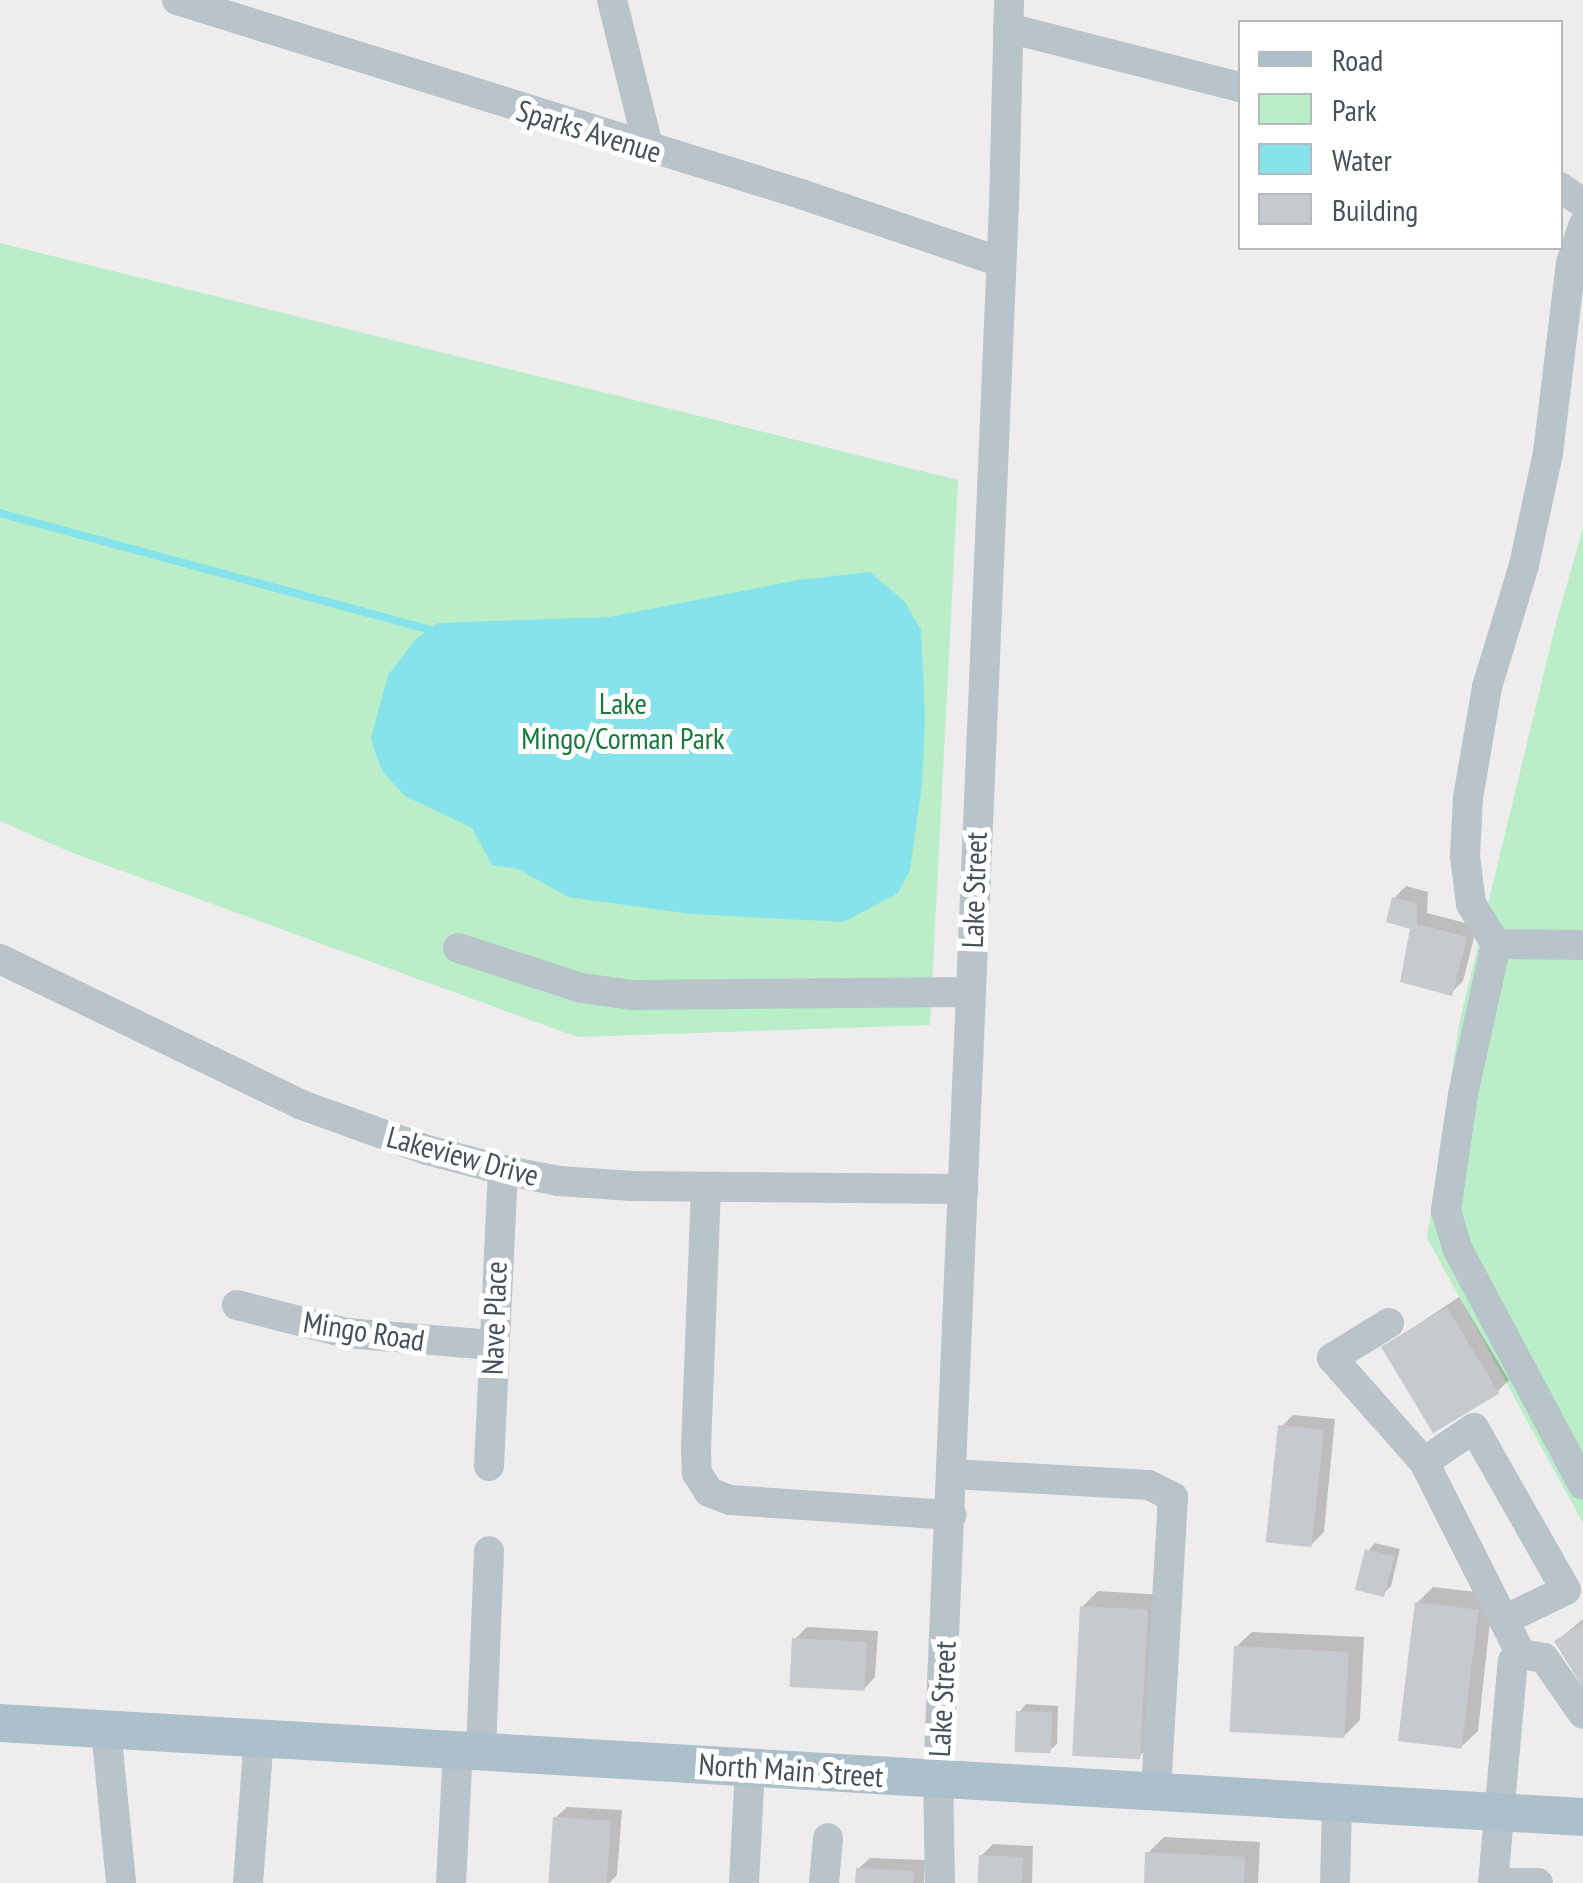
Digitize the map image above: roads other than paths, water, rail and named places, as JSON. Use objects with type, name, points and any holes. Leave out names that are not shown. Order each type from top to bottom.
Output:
[{"type":"main road","name":"North Main Street","points":[[0,1723],[1583,1818]]},
{"type":"street","name":"Sparks Avenue","points":[[177,0],[837,206],[1001,262]]},
{"type":"street","points":[[612,0],[649,150]]},
{"type":"street","points":[[1009,14],[1238,86]]},
{"type":"street","name":"Lake Street","points":[[940,1883],[938,1779],[1009,14]]},
{"type":"street","points":[[1583,226],[1571,263],[1548,454],[1524,565],[1487,687],[1468,798],[1465,856],[1471,904],[1496,944],[1462,1094],[1446,1210],[1457,1248],[1583,1485]]},
{"type":"street","points":[[1496,944],[1583,945]]},
{"type":"street","points":[[458,948],[582,988],[632,995],[970,992]]},
{"type":"street","name":"Lakeview Drive","points":[[0,959],[302,1104],[426,1150],[503,1170],[595,1184],[963,1189]]},
{"type":"street","name":"Nave Place","points":[[489,1466],[503,1170]]},
{"type":"street","points":[[706,1188],[696,1450],[697,1473],[709,1492],[730,1500],[950,1514]]},
{"type":"street","name":"Mingo Road","points":[[237,1305],[346,1333],[493,1345]]},
{"type":"street","points":[[1389,1324],[1332,1358],[1424,1462],[1521,1654]]},
{"type":"street","points":[[1424,1462],[1474,1428],[1566,1590],[1504,1620]]},
{"type":"street","points":[[952,1474],[1149,1484],[1173,1496],[1156,1792]]},
{"type":"street","points":[[451,1883],[470,1751],[489,1551]]},
{"type":"street","points":[[1521,1654],[1544,1658],[1583,1714]]},
{"type":"street","points":[[1494,1883],[1510,1674],[1521,1654]]},
{"type":"street","points":[[106,1729],[121,1883]]},
{"type":"street","points":[[248,1883],[258,1738]]},
{"type":"street","points":[[744,1883],[750,1767]]},
{"type":"street","points":[[1334,1883],[1337,1804]]},
{"type":"street","points":[[824,1883],[828,1838]]},
{"type":"street","points":[[1505,1883],[1538,1883]]},
{"type":"water","points":[[870,572],[905,602],[921,630],[925,717],[922,784],[910,870],[898,893],[844,922],[691,914],[568,897],[518,869],[492,865],[472,828],[405,796],[383,772],[376,755],[371,738],[388,675],[416,639],[438,623],[609,617],[798,580]]},
{"type":"waterway","points":[[0,513],[433,631]]},
{"type":"park label","name":"Lake Mingo/Corman Park","points":[[623,720]]}]
